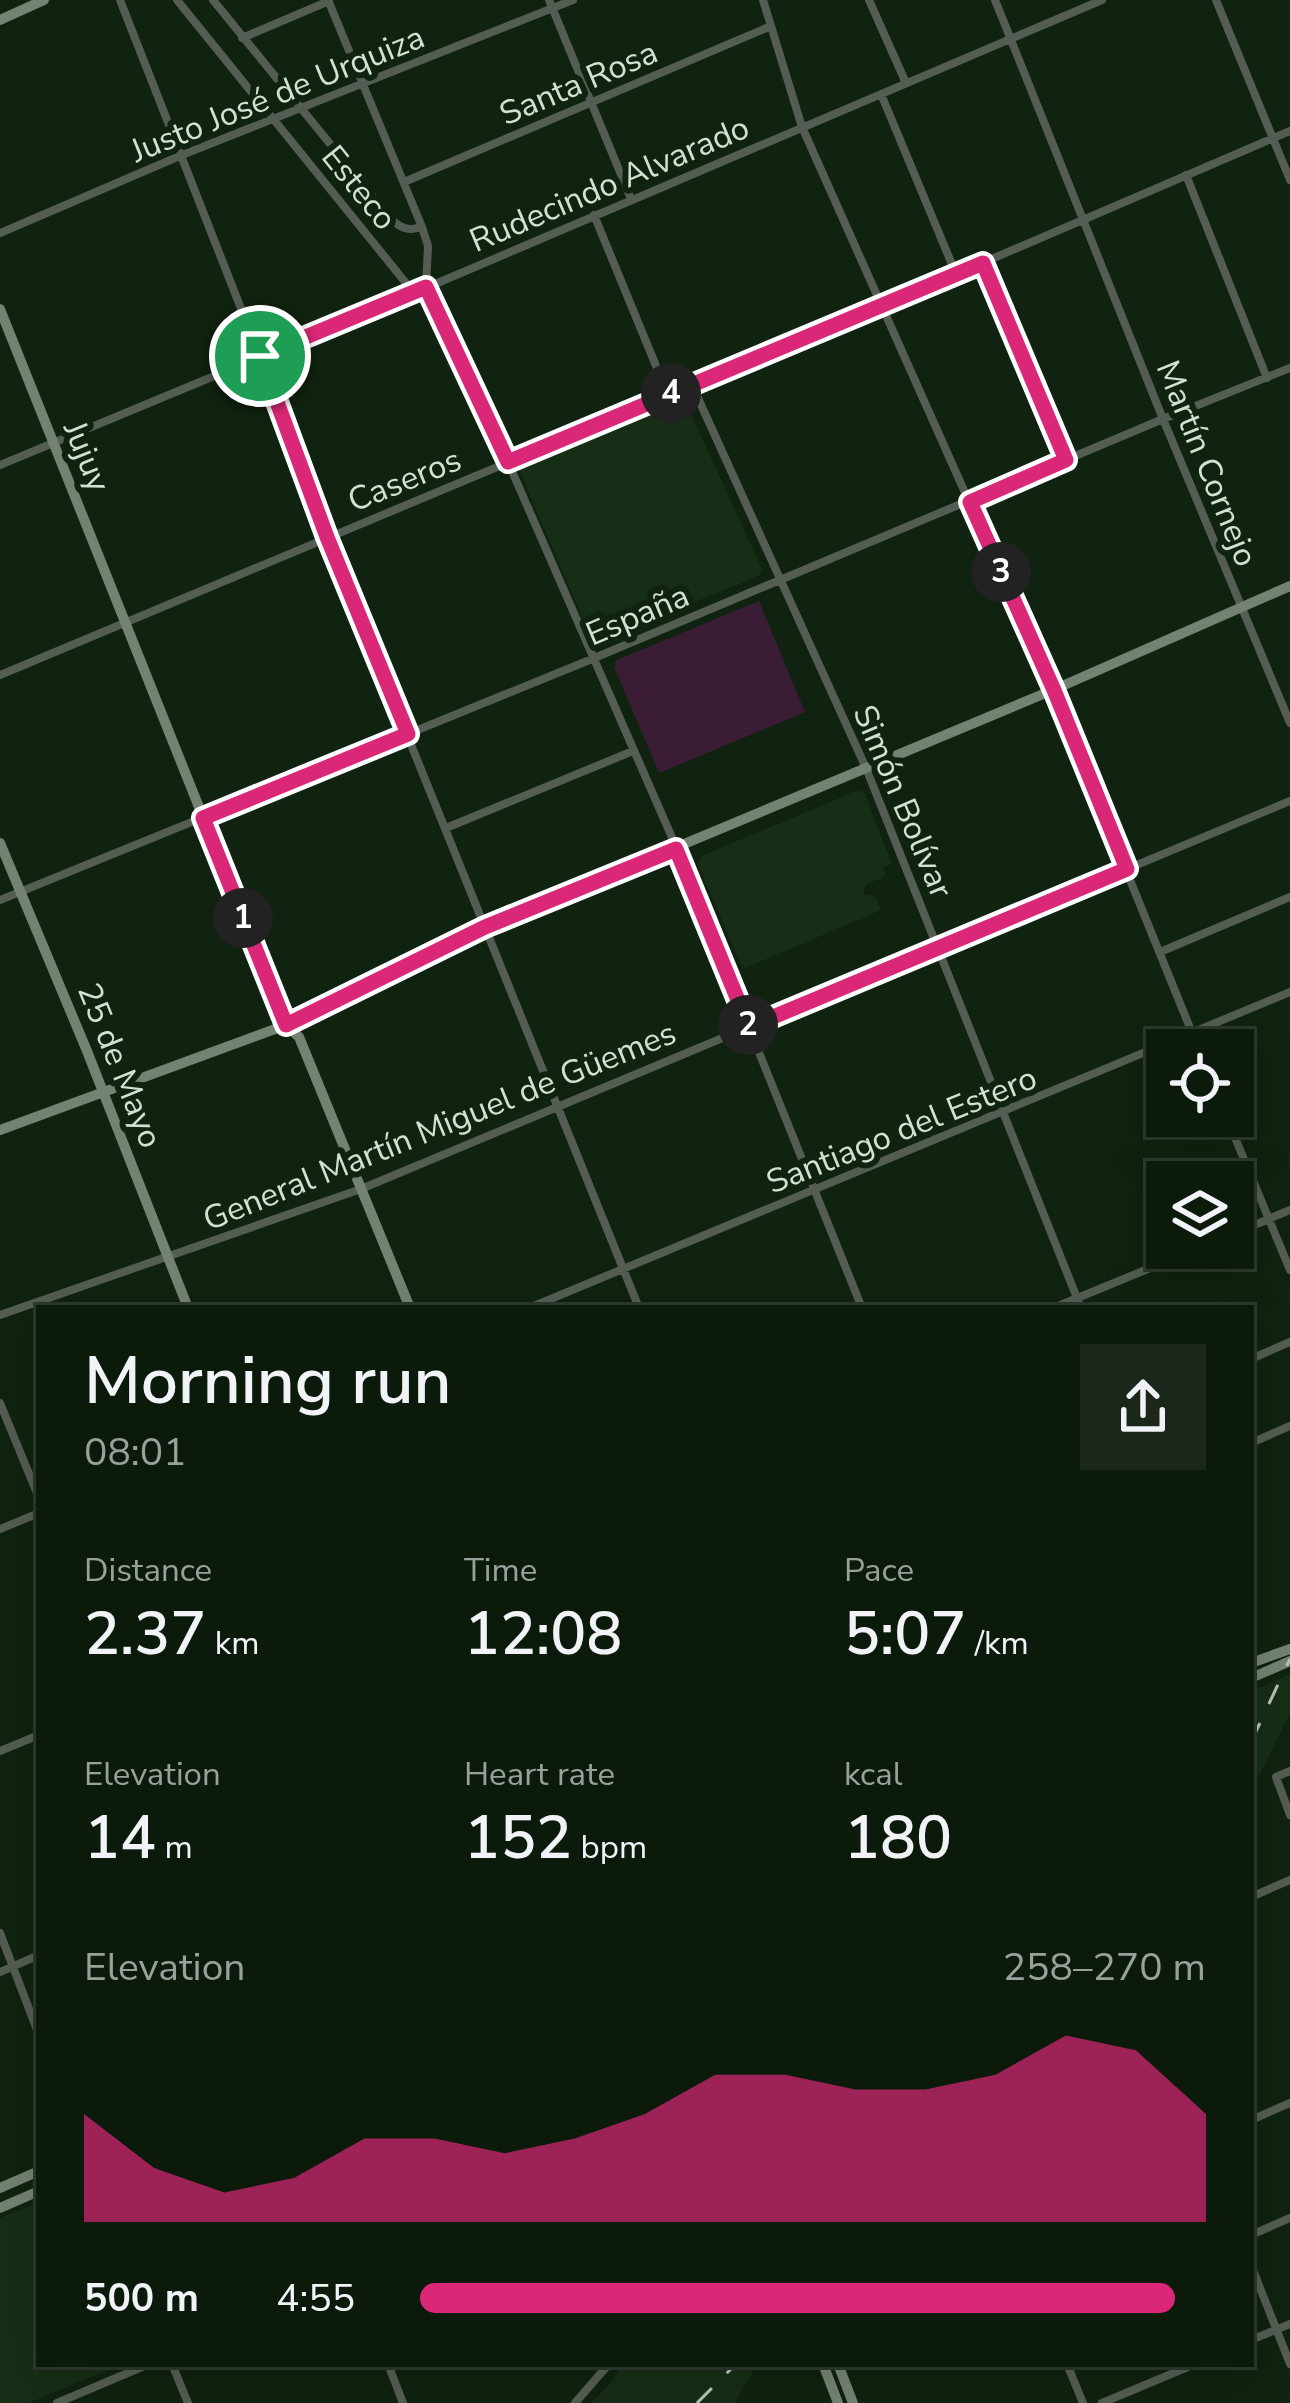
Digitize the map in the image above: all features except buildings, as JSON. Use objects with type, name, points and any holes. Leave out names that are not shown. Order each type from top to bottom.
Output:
[{"type":"main road","points":[[0,20],[44,0]]},
{"type":"main road","name":"Jujuy","points":[[0,309],[286,1025],[299,1037],[409,1305]]},
{"type":"main road","points":[[0,1130],[286,1025],[485,927],[1054,690],[1290,586]]},
{"type":"main road","name":"25 de Mayo","points":[[0,843],[187,1305]]},
{"type":"main road","points":[[1254,1662],[1290,1649]]},
{"type":"main road","points":[[1254,1677],[1290,1661]]},
{"type":"main road","points":[[0,2188],[36,2172]]},
{"type":"main road","points":[[0,2208],[36,2193]]},
{"type":"main road","points":[[824,2367],[838,2403]]},
{"type":"main road","points":[[839,2367],[853,2403]]},
{"type":"street","points":[[121,0],[327,537],[637,1305]]},
{"type":"street","name":"Esteco","points":[[177,0],[414,293]]},
{"type":"street","name":"Esteco","points":[[212,0],[392,220],[402,228],[422,227]]},
{"type":"street","points":[[242,38],[329,0],[422,227],[428,246],[426,287],[508,462],[676,849],[861,1305]]},
{"type":"street","name":"Justo José de Urquiza","points":[[0,233],[551,4],[573,0]]},
{"type":"street","points":[[763,0],[802,127],[1054,690],[1190,1029]]},
{"type":"street","points":[[869,0],[906,83]]},
{"type":"street","name":"Martín Cornejo","points":[[995,0],[1290,724]]},
{"type":"street","name":"Rudecindo Alvarado","points":[[0,464],[1102,0]]},
{"type":"street","points":[[1216,0],[1290,181]]},
{"type":"street","points":[[551,4],[632,199]]},
{"type":"street","name":"Santa Rosa","points":[[404,182],[771,26]]},
{"type":"street","points":[[881,94],[956,274]]},
{"type":"street","name":"Caseros","points":[[0,675],[1290,131]]},
{"type":"street","points":[[1186,176],[1267,378]]},
{"type":"street","points":[[594,215],[668,394]]},
{"type":"street","points":[[983,263],[1066,460]]},
{"type":"street","name":"España","points":[[0,900],[1290,368]]},
{"type":"street","name":"Simón Bolívar","points":[[692,385],[866,768],[1079,1303]]},
{"type":"street","points":[[446,828],[633,751]]},
{"type":"street","name":"General Martín Miguel de Güemes","points":[[0,1315],[361,1189],[1290,801]]},
{"type":"street","points":[[1160,952],[1290,897]]},
{"type":"street","name":"Santiago del Estero","points":[[1202,1029],[1290,992]]},
{"type":"street","name":"Santiago del Estero","points":[[536,1305],[1146,1053]]},
{"type":"street","points":[[1235,1137],[1290,1270]]},
{"type":"street","points":[[1254,1225],[1290,1210]]},
{"type":"street","points":[[1079,1303],[1153,1269]]},
{"type":"street","points":[[1254,1358],[1290,1342]]},
{"type":"street","points":[[0,1402],[36,1491]]},
{"type":"street","points":[[1254,1442],[1290,1426]]},
{"type":"street","points":[[0,1529],[36,1514]]},
{"type":"street","points":[[0,1751],[36,1736]]},
{"type":"street","points":[[1290,1771],[1276,1777],[1290,1815]]},
{"type":"street","points":[[1254,1896],[1290,1880]]},
{"type":"street","points":[[0,1933],[36,2027]]},
{"type":"street","points":[[0,1972],[36,1956]]},
{"type":"street","points":[[1254,2119],[1290,2103]]},
{"type":"street","points":[[1254,2234],[1290,2218]]},
{"type":"street","points":[[1254,2273],[1290,2364]]},
{"type":"street","points":[[1254,2339],[1290,2324]]},
{"type":"street","points":[[57,2403],[142,2367]]},
{"type":"street","points":[[173,2367],[188,2403]]},
{"type":"street","points":[[389,2367],[403,2403]]},
{"type":"street","points":[[574,2403],[606,2367]]},
{"type":"street","points":[[1068,2367],[1083,2403]]},
{"type":"street","points":[[1102,2403],[1188,2367]]},
{"type":"shaded area","points":[[680,401],[686,403],[762,569],[759,576],[596,642],[519,470],[521,465]]},
{"type":"shaded area","points":[[759,601],[805,712],[659,773],[614,667],[617,660]]},
{"type":"shaded area","points":[[859,790],[864,792],[892,864],[883,868],[886,876],[863,890],[865,895],[875,895],[881,910],[743,969],[698,865],[701,856]]},
{"type":"shaded area","points":[[1290,1674],[1290,1713],[1254,1786],[1254,1691]]},
{"type":"shaded area","points":[[36,2203],[36,2367],[115,2367],[29,2403],[0,2403],[0,2218]]},
{"type":"shaded area","points":[[620,2367],[755,2367],[735,2403],[591,2403]]},
{"type":"railway","points":[[1254,1736],[1290,1659]]},
{"type":"railway","points":[[697,2403],[733,2367]]},
{"type":"route","points":[[983,263],[1066,460],[970,502],[1127,869],[749,1027],[676,849],[485,927],[286,1025],[203,818],[408,734],[327,537],[260,356],[426,287],[508,462],[983,263]]}]
